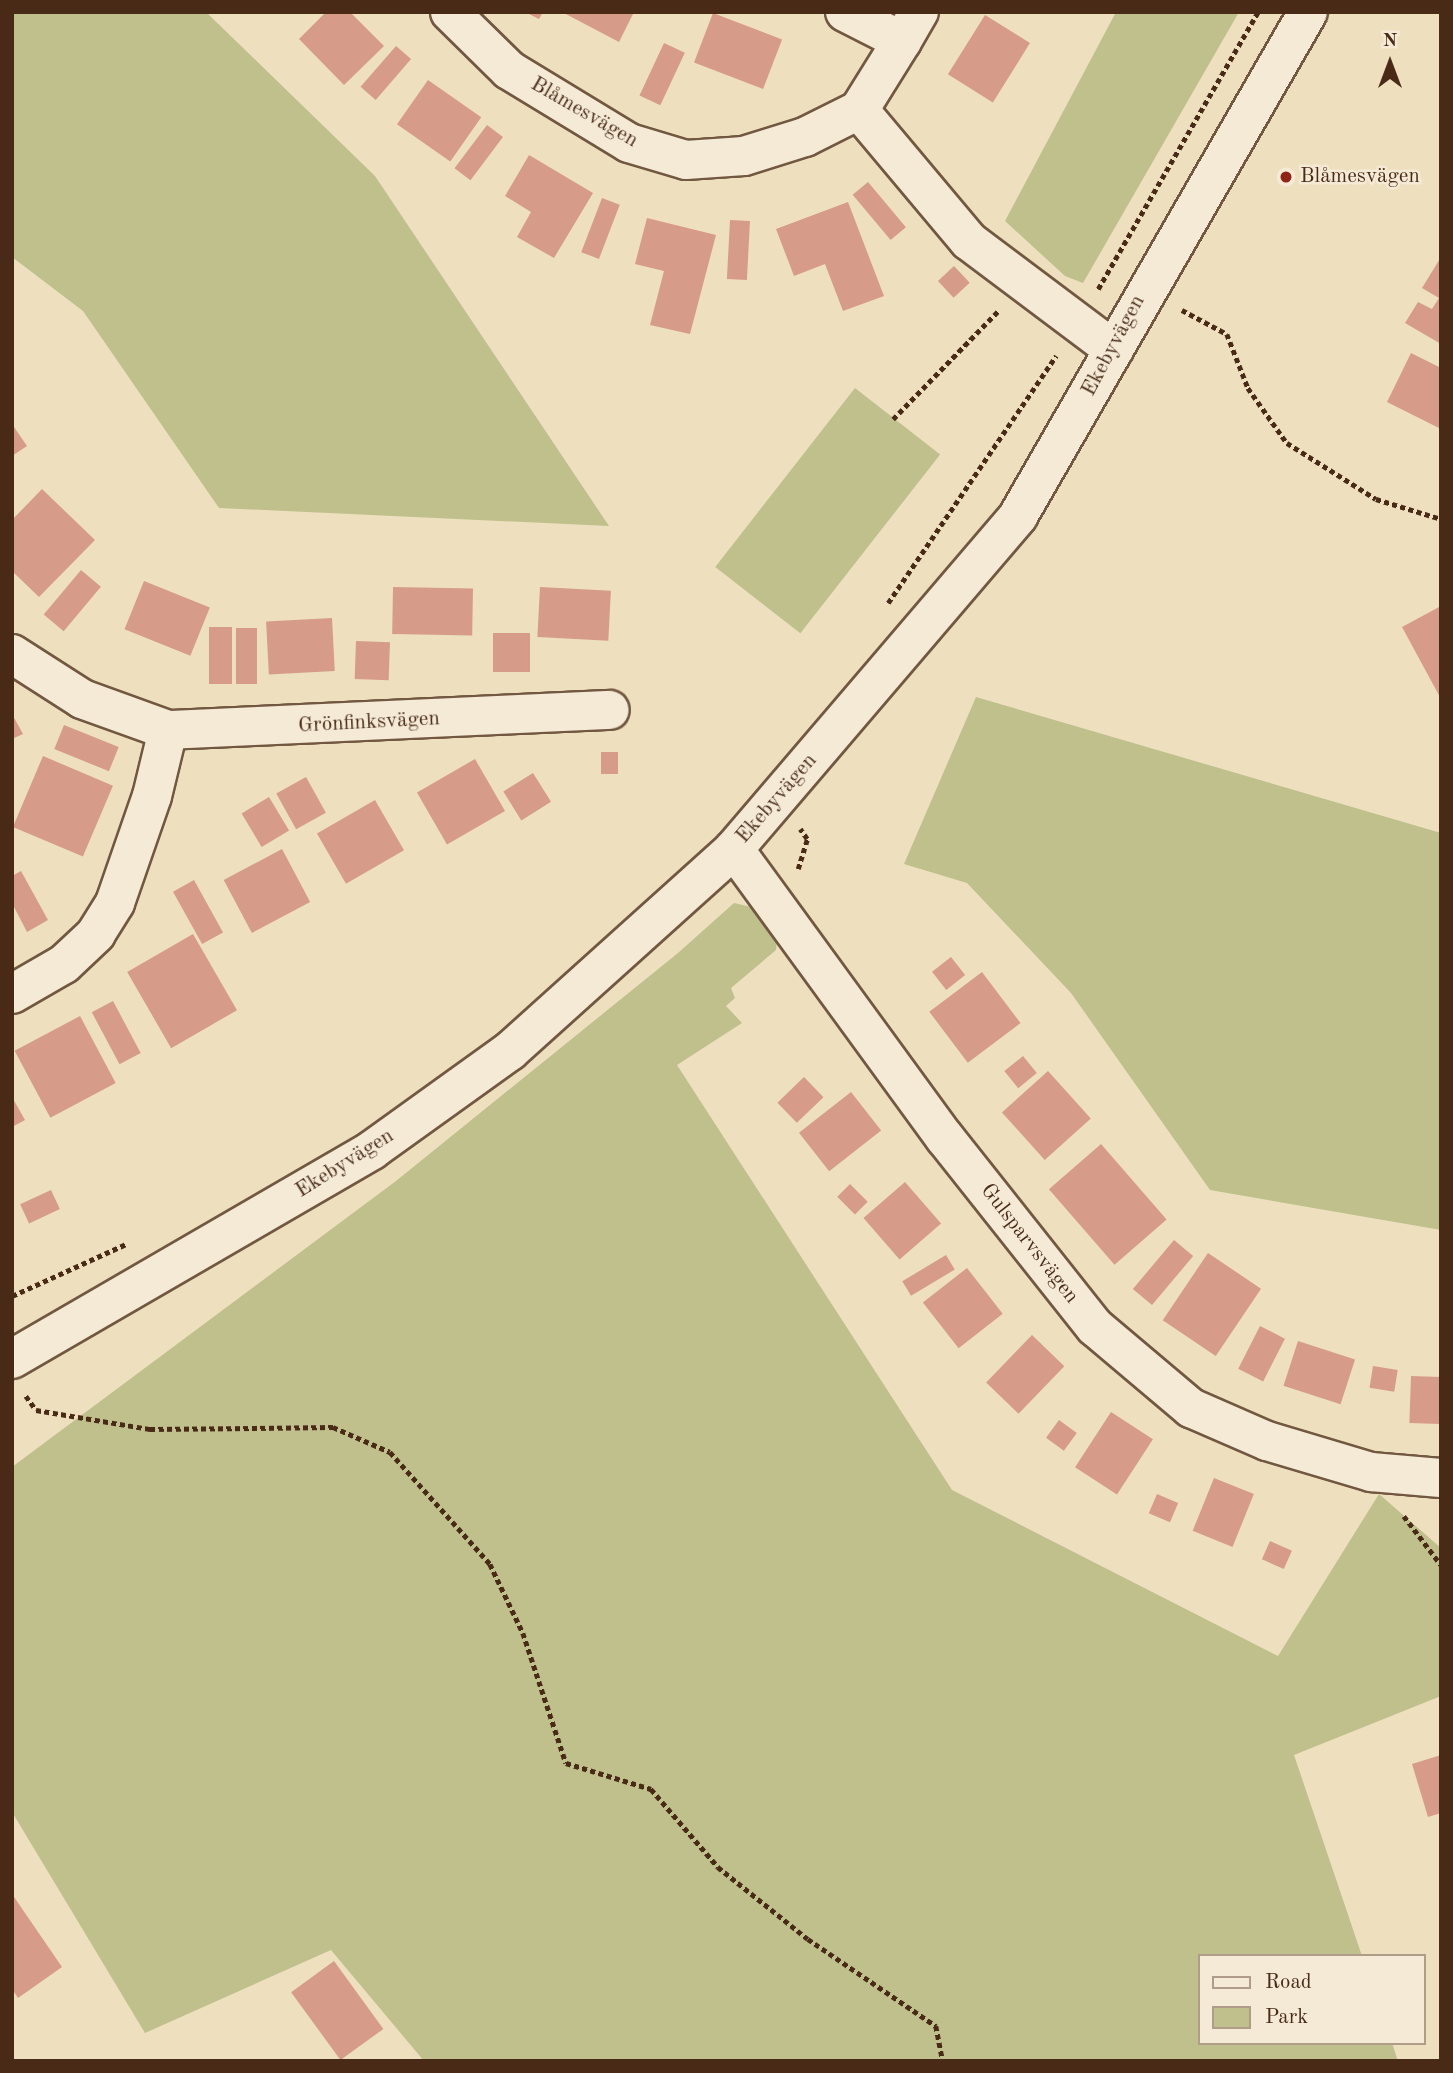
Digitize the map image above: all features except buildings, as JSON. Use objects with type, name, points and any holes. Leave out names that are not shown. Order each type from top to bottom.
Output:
[{"type":"street","name":"Blåmesvägen","points":[[450,12],[509,70],[629,143],[686,160],[744,156],[805,137],[859,110]]},
{"type":"street","points":[[845,12],[911,27],[859,110],[969,240],[1114,350]]},
{"type":"street","name":"Ekebyvägen","points":[[16,1374],[372,1150],[510,1051],[734,849],[1017,516],[1114,350],[1145,289],[1308,12]]},
{"type":"street","name":"Grönfinksvägen","points":[[12,654],[82,699],[169,730],[569,724],[610,710]]},
{"type":"street","points":[[12,994],[64,964],[96,934],[116,903],[152,796],[169,730]]},
{"type":"street","name":"Gulsparvsvägen","points":[[734,849],[945,1138],[1095,1327],[1191,1408],[1267,1441],[1371,1472],[1441,1478]]},
{"type":"path","points":[[881,612],[1079,323],[1258,12]]},
{"type":"path","points":[[1111,267],[1227,334],[1248,388],[1287,443],[1376,499],[1441,519]]},
{"type":"path","points":[[893,419],[1025,283]]},
{"type":"path","points":[[776,800],[807,839],[796,875]]},
{"type":"path","points":[[12,1296],[135,1240]]},
{"type":"path","points":[[16,1374],[36,1410],[150,1429],[333,1427],[390,1452],[490,1564],[523,1633],[566,1763],[651,1789],[718,1867],[808,1939],[936,2026],[943,2061]]},
{"type":"path","points":[[1371,1472],[1441,1565]]},
{"type":"green space","points":[[12,12],[206,12],[375,176],[609,526],[219,508],[83,311],[12,257]]},
{"type":"green space","points":[[1116,12],[1239,12],[1083,283],[1065,276],[1005,221]]},
{"type":"green space","points":[[855,388],[940,454],[800,633],[715,567]]},
{"type":"green space","points":[[976,697],[1441,833],[1441,1230],[1210,1190],[1071,993],[967,883],[904,864]]},
{"type":"green space","points":[[734,903],[760,909],[778,934],[776,950],[731,988],[735,998],[726,1006],[742,1023],[677,1065],[952,1490],[1278,1656],[1379,1494],[1441,1548],[1441,1696],[1294,1755],[1361,1954],[1198,1954],[1198,2045],[1393,2045],[1398,2061],[424,2061],[331,1950],[145,2033],[12,1812],[12,1467],[396,1181],[678,953]]},
{"type":"place","name":"Blåmesvägen","points":[[1286,177]]}]
